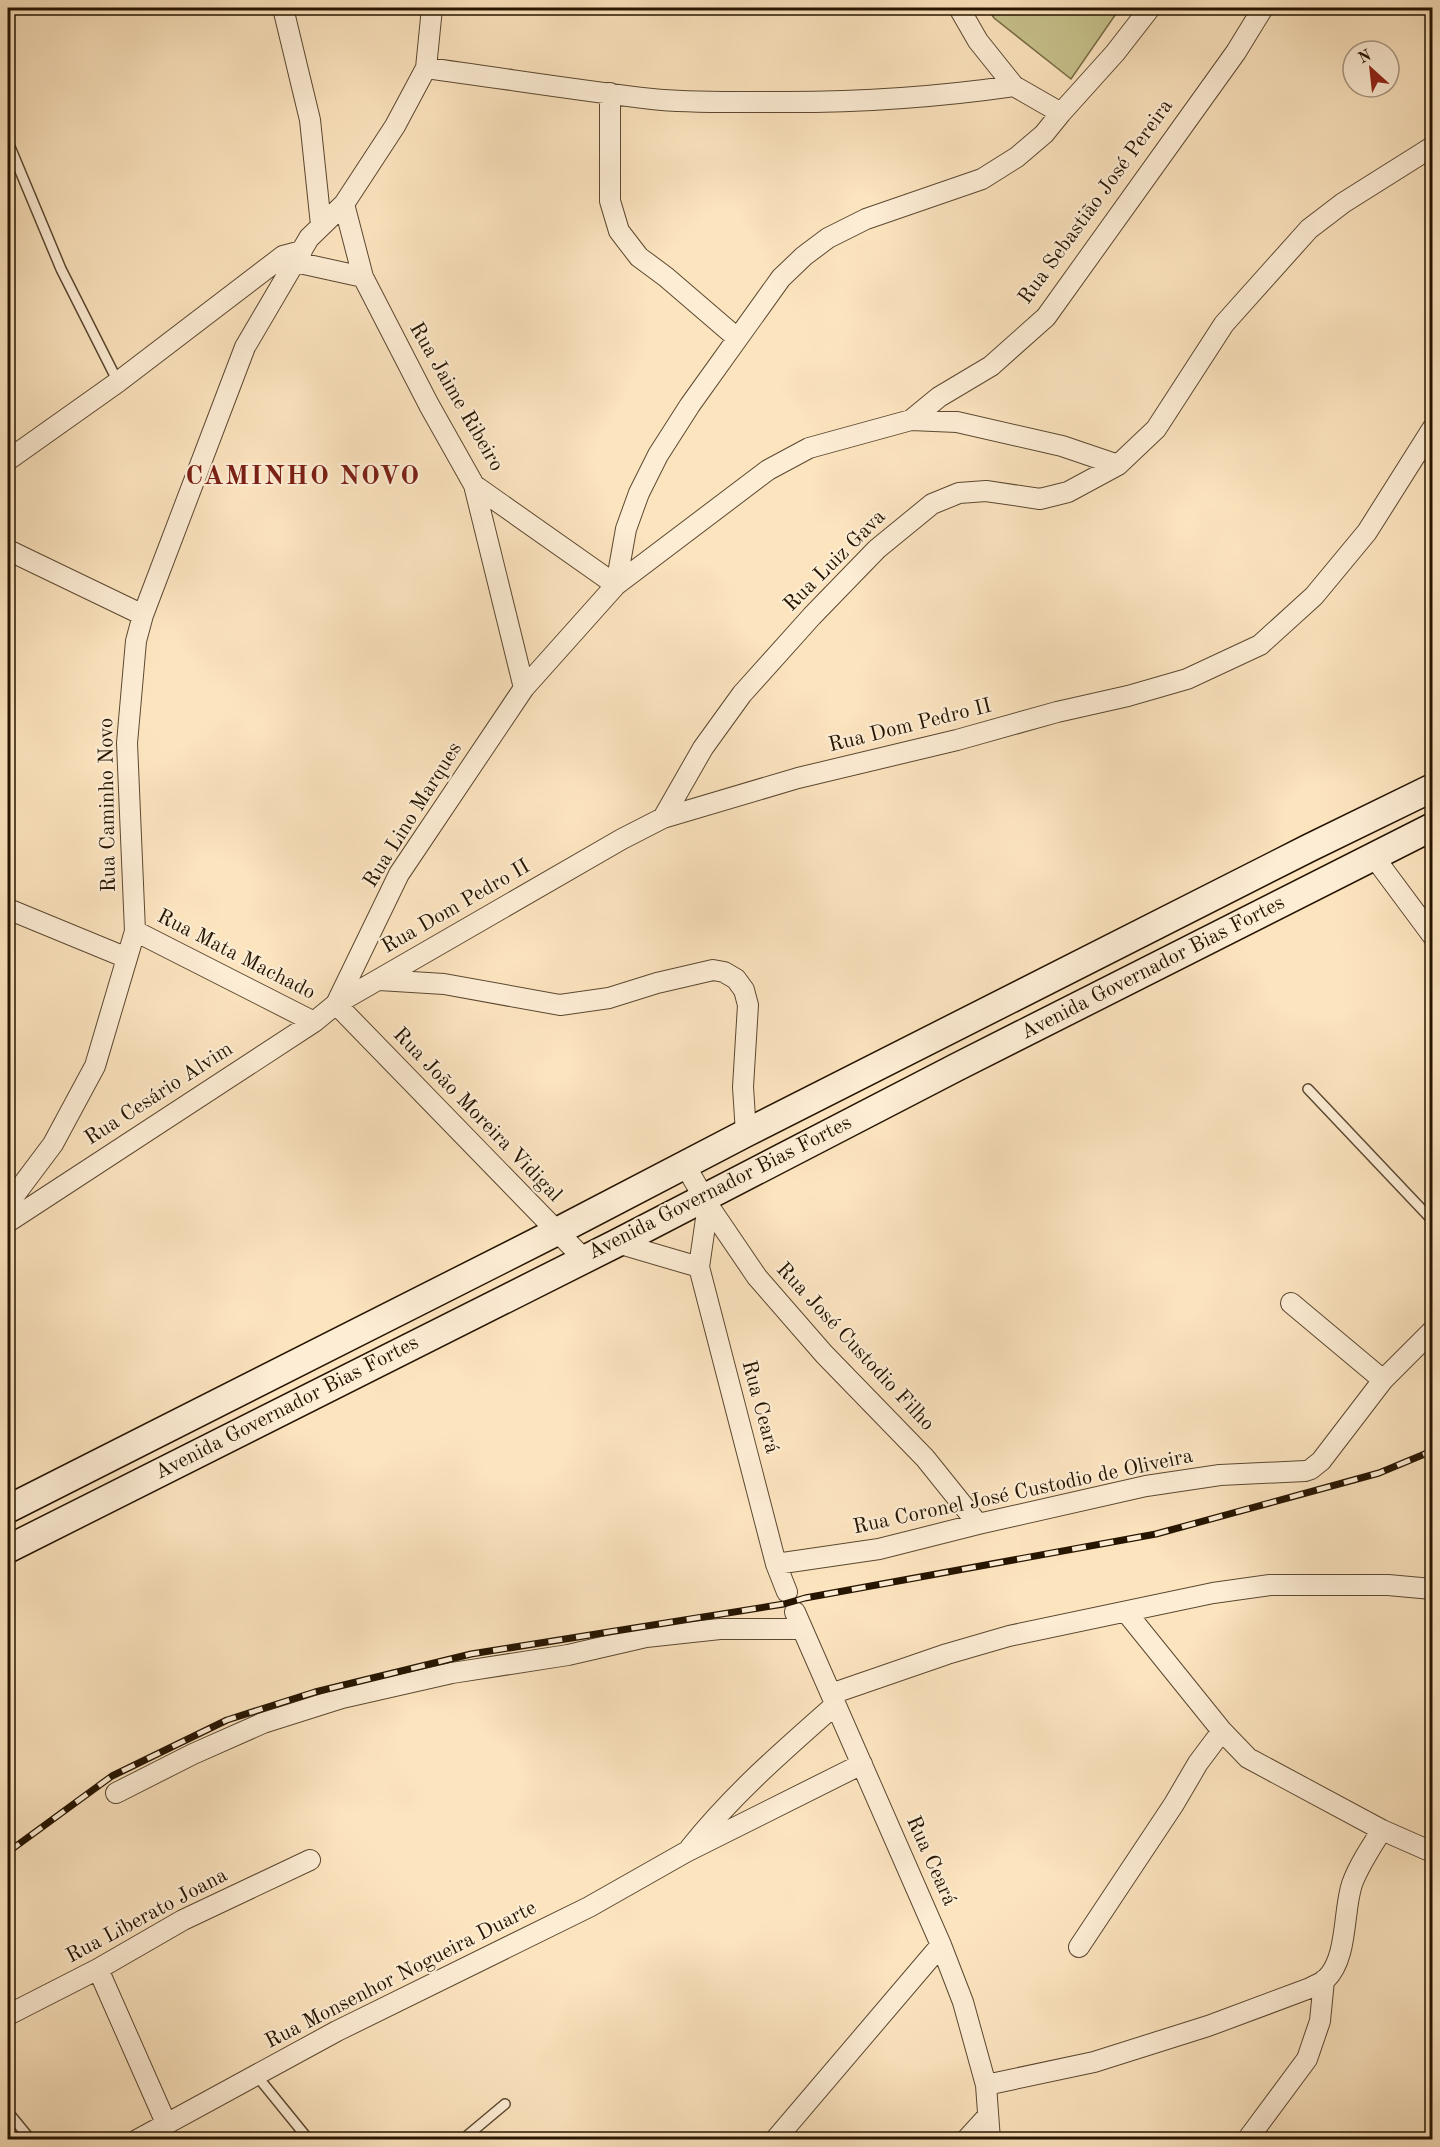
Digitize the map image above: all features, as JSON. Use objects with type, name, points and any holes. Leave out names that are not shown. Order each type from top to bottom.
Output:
[{"type":"main road","name":"Avenida Governador Bias Fortes","points":[[8,1509],[556,1232],[746,1133],[1432,788]]},
{"type":"main road","name":"Avenida Governador Bias Fortes","points":[[8,1549],[617,1242],[706,1201],[957,1066],[1432,827]]},
{"type":"main road","points":[[1309,848],[1330,879]]},
{"type":"main road","points":[[941,1035],[957,1066]]},
{"type":"main road","points":[[180,1422],[197,1454]]},
{"type":"street","points":[[283,8],[310,120],[321,225]]},
{"type":"street","points":[[432,8],[426,68],[653,99],[816,102],[950,95],[1014,86]]},
{"type":"street","points":[[959,8],[978,41],[1014,86],[1061,113]]},
{"type":"street","points":[[616,585],[626,529],[639,493],[658,455],[690,405],[781,278],[804,256],[828,238],[866,219],[982,179],[1017,157],[1044,134],[1115,53],[1150,8]]},
{"type":"street","name":"Rua Sebastião José Pereira","points":[[911,420],[939,397],[991,366],[1046,317],[1236,52],[1263,8]]},
{"type":"street","name":"Rua Caminho Novo","points":[[8,1204],[53,1144],[95,1066],[122,982],[135,931],[127,743],[136,641],[143,615],[245,347],[309,238],[344,204],[395,126],[426,68]]},
{"type":"street","points":[[610,93],[610,201],[619,231],[639,257],[737,338]]},
{"type":"street","name":"Rua Luiz Gava","points":[[663,818],[703,748],[742,694],[848,578],[909,521],[932,504],[959,493],[986,491],[1040,499],[1068,492],[1118,465],[1155,429],[1224,324],[1308,229],[1344,202],[1432,147]]},
{"type":"street","name":"Rua Jaime Ribeiro","points":[[344,204],[363,277],[429,405],[474,484],[616,585]]},
{"type":"street","points":[[8,460],[118,382],[283,256],[298,256],[363,277]]},
{"type":"street","points":[[911,420],[957,422],[1062,446],[1118,465]]},
{"type":"street","name":"Rua Lino Marques","points":[[336,1004],[399,874],[524,688],[616,585],[768,470],[809,448],[911,420]]},
{"type":"street","name":"Rua Dom Pedro II","points":[[336,1004],[622,839],[663,818],[798,778],[1187,679],[1260,645],[1314,596],[1367,532],[1432,429]]},
{"type":"street","points":[[474,484],[524,688]]},
{"type":"street","points":[[8,550],[143,615]]},
{"type":"street","points":[[1374,857],[1432,935]]},
{"type":"street","points":[[8,909],[127,958]]},
{"type":"street","name":"Rua Mata Machado","points":[[135,931],[314,1022]]},
{"type":"street","points":[[379,980],[444,984],[560,1005],[609,998],[657,983],[713,970],[724,972],[736,979],[744,990],[748,1005],[743,1087],[746,1133]]},
{"type":"street","name":"Rua Cesário Alvim","points":[[8,1222],[314,1022],[336,1004]]},
{"type":"street","name":"Rua João Moreira Vidigal","points":[[336,1004],[584,1259]]},
{"type":"street","points":[[685,1165],[706,1201]]},
{"type":"street","name":"Rua Ceará","points":[[706,1201],[699,1267],[776,1564],[787,1592]]},
{"type":"street","name":"Rua José Custodio Filho","points":[[706,1201],[757,1277],[824,1354],[925,1458],[978,1524]]},
{"type":"street","points":[[617,1242],[699,1267]]},
{"type":"street","points":[[1291,1303],[1383,1380]]},
{"type":"street","name":"Rua Coronel José Custodio de Oliveira","points":[[776,1564],[879,1549],[1146,1486],[1220,1475],[1263,1474],[1311,1469],[1321,1461],[1383,1380],[1432,1331]]},
{"type":"street","points":[[833,1699],[947,1654],[988,1642],[1213,1593],[1270,1585],[1388,1585],[1432,1589]]},
{"type":"street","points":[[1126,1612],[1222,1731],[1248,1758],[1382,1830],[1432,1852]]},
{"type":"street","name":"Rua Ceará","points":[[116,1793],[193,1754],[263,1723],[342,1698],[452,1673],[568,1655],[656,1636],[798,1620],[941,1945],[963,2002],[986,2085],[990,2139]]},
{"type":"street","name":"Rua Monsenhor Nogueira Duarte","points":[[686,1852],[717,1813],[833,1699]]},
{"type":"street","points":[[1079,1947],[1174,1804],[1198,1763],[1222,1731]]},
{"type":"street","name":"Rua Monsenhor Nogueira Duarte","points":[[137,2139],[337,2031],[589,1907],[686,1852],[862,1764]]},
{"type":"street","points":[[986,2085],[1094,2062],[1164,2041],[1310,1988],[1324,1980],[1336,1964],[1352,1885],[1366,1855],[1382,1830]]},
{"type":"street","name":"Rua Liberato Joana","points":[[8,2015],[99,1969],[183,1920],[310,1860]]},
{"type":"street","points":[[774,2139],[941,1945]]},
{"type":"street","points":[[99,1969],[166,2123]]},
{"type":"street","points":[[1247,2139],[1308,2059],[1320,2021],[1324,1980]]},
{"type":"street","points":[[966,2139],[987,2117]]},
{"type":"lane","points":[[8,142],[61,269],[118,382]]},
{"type":"lane","points":[[1308,1089],[1432,1220]]},
{"type":"lane","points":[[257,2076],[309,2139]]},
{"type":"lane","points":[[462,2139],[505,2104]]},
{"type":"lane","points":[[8,2112],[31,2139]]},
{"type":"shaded area","points":[[987,8],[1120,8],[1071,79],[994,18]]},
{"type":"railway","points":[[8,1852],[112,1776],[227,1720],[315,1692],[471,1654],[784,1604],[805,1598],[1156,1534],[1379,1473],[1432,1451]]},
{"type":"district","name":"CAMINHO NOVO","points":[[303,476]]}]
